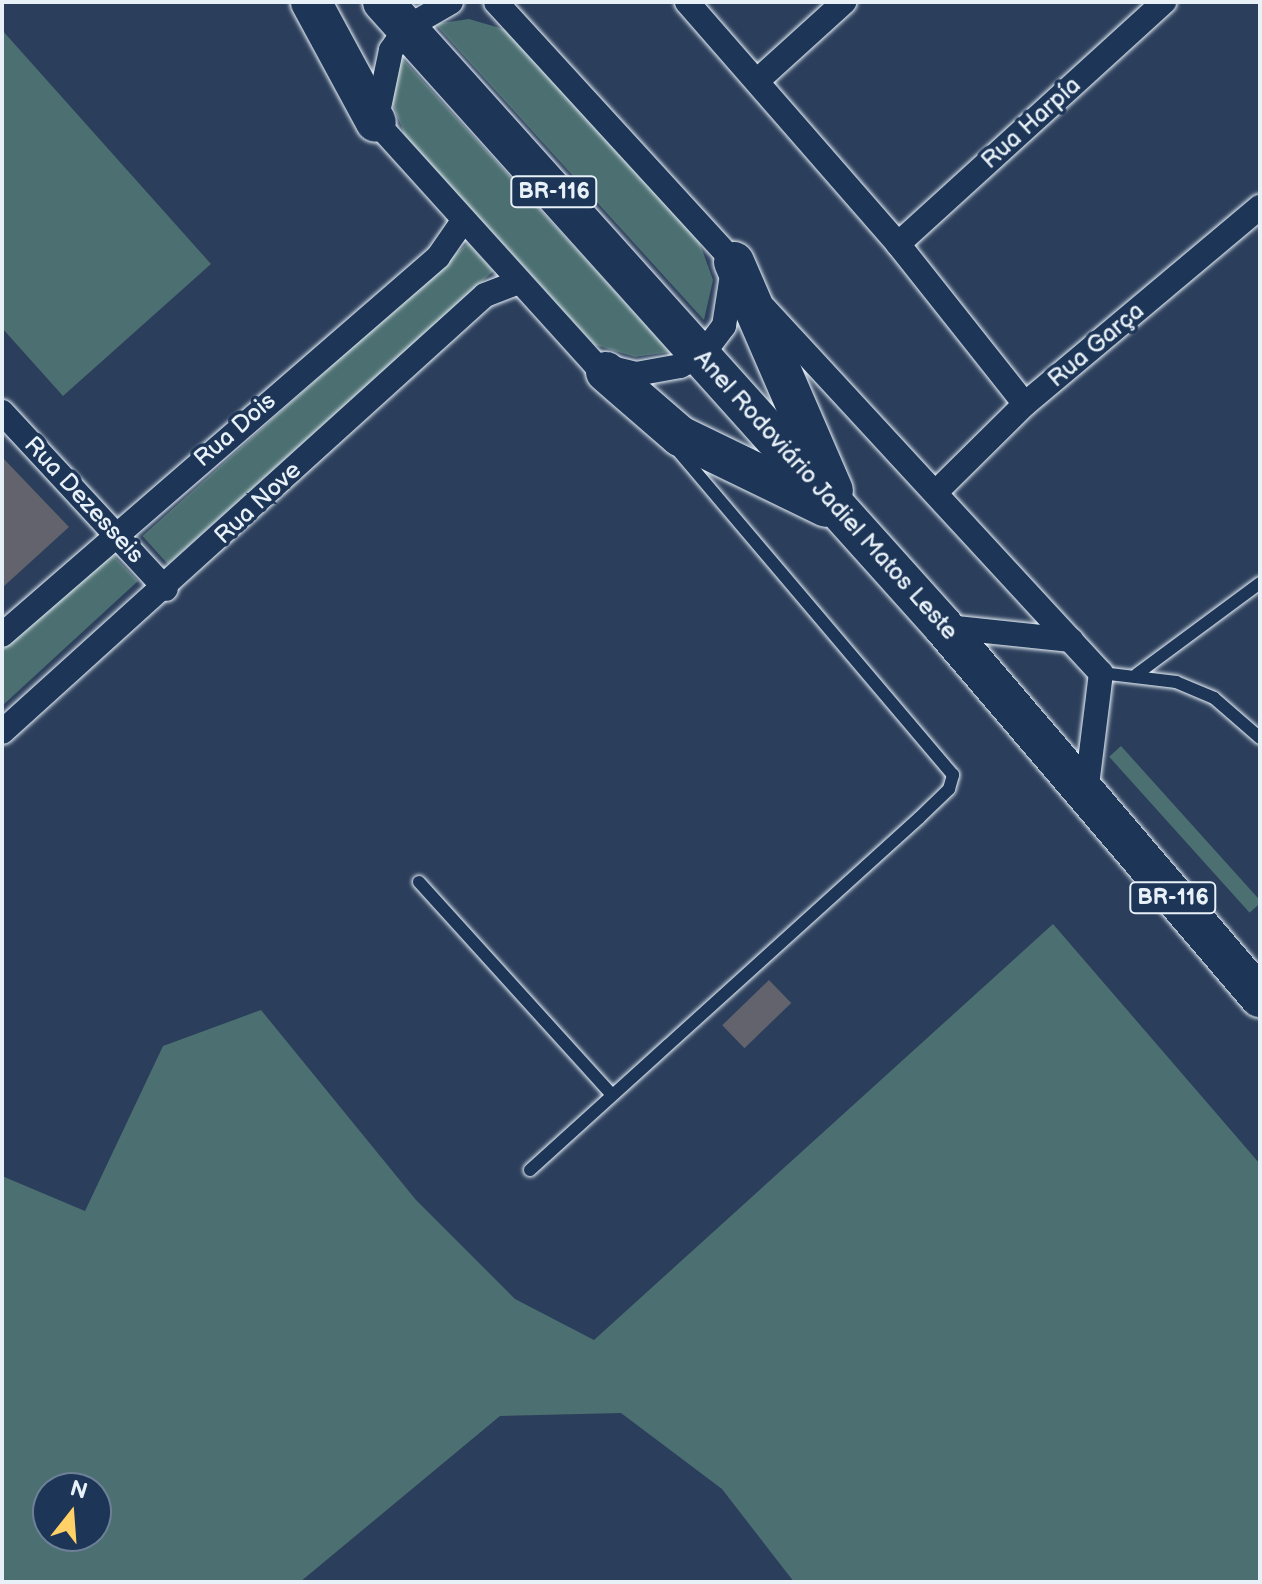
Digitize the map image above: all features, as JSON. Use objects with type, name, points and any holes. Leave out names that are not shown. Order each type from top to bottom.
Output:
[{"type":"highway","points":[[311,2],[376,122]]},
{"type":"highway","name":"Anel Rodoviário Jadiel Matos Leste","points":[[395,15],[943,626],[1086,798],[1260,997]]},
{"type":"highway","points":[[734,262],[756,301],[841,514]]},
{"type":"highway","points":[[606,372],[645,412],[841,514]]},
{"type":"street","points":[[451,2],[395,15],[376,122],[517,283],[606,372],[658,373],[702,355],[732,306],[734,262],[496,2]]},
{"type":"street","points":[[687,2],[898,244],[1025,404]]},
{"type":"street","points":[[757,81],[844,2]]},
{"type":"street","name":"Rua Harpía","points":[[898,244],[1164,2]]},
{"type":"street","name":"Rua Garça","points":[[938,490],[1025,404],[1260,207]]},
{"type":"street","name":"Rua Dois","points":[[2,635],[116,532],[438,257],[463,221]]},
{"type":"street","name":"Rua Nove","points":[[2,732],[166,589],[485,295],[517,283]]},
{"type":"street","points":[[756,301],[938,490],[1101,673],[1086,798]]},
{"type":"street","name":"Rua Dezesseis","points":[[2,412],[166,589]]},
{"type":"street","points":[[943,626],[1023,641],[1071,640]]},
{"type":"lane","points":[[530,1170],[919,818],[949,789],[953,775],[645,412]]},
{"type":"lane","points":[[1137,674],[1260,583]]},
{"type":"lane","points":[[1101,673],[1137,674],[1214,698],[1260,738]]},
{"type":"lane","points":[[419,882],[612,1095]]},
{"type":"green space","points":[[469,19],[510,31],[699,241],[713,280],[704,320],[435,24]]},
{"type":"green space","points":[[2,30],[211,264],[63,396],[2,328]]},
{"type":"green space","points":[[400,56],[670,352],[635,357],[595,345],[405,136],[390,97]]},
{"type":"green space","points":[[468,243],[493,271],[168,564],[143,536]]},
{"type":"green space","points":[[112,554],[138,581],[2,706],[2,650]]},
{"type":"green space","points":[[1121,746],[1260,900],[1250,913],[1109,757]]},
{"type":"green space","points":[[1053,924],[1260,1164],[1260,1582],[794,1582],[722,1489],[621,1413],[500,1416],[300,1582],[2,1582],[2,1176],[85,1211],[163,1046],[261,1010],[416,1200],[515,1299],[594,1340]]},
{"type":"building","points":[[2,457],[69,527],[2,588]]},
{"type":"building","points":[[769,980],[791,1003],[744,1048],[722,1025]]}]
